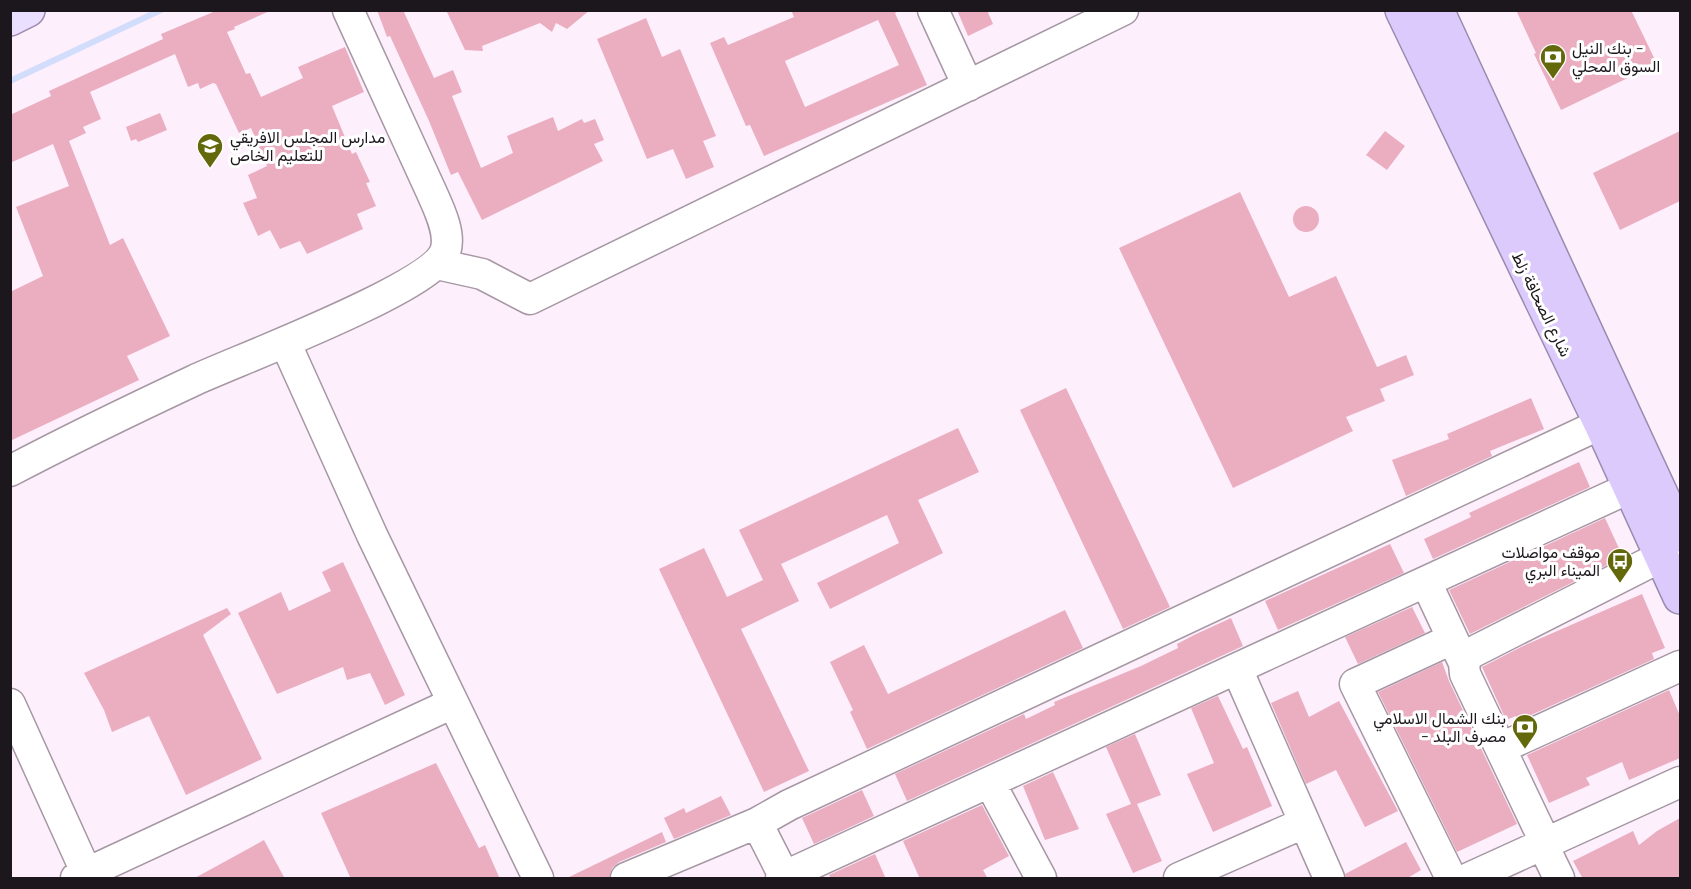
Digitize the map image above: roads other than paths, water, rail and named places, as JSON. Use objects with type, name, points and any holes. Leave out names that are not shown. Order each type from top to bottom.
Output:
[{"type":"highway","name":"شارع الصحافة زلط","points":[[1402,10],[1612,419],[1674,546],[1680,597]]},
{"type":"highway","name":"شارع الصحافة زلط","points":[[1437,10],[1612,419]]},
{"type":"street","points":[[10,471],[197,379],[387,295],[437,264],[446,251],[446,235],[441,216],[348,10]]},
{"type":"street","points":[[933,10],[968,86]]},
{"type":"street","points":[[437,264],[482,274],[530,299],[1123,10]]},
{"type":"street","points":[[285,342],[372,535],[538,879]]},
{"type":"street","points":[[626,879],[757,823],[800,800],[1612,419]]},
{"type":"street","points":[[757,823],[784,878],[1642,482]]},
{"type":"street","points":[[1451,879],[1355,684],[1458,651],[1473,652],[1674,546]]},
{"type":"street","points":[[1426,582],[1559,879]]},
{"type":"street","points":[[1501,748],[1680,666]]},
{"type":"street","points":[[1237,669],[1329,879]]},
{"type":"street","points":[[10,704],[82,876],[453,703]]},
{"type":"street","points":[[1469,879],[1680,782]]},
{"type":"street","points":[[990,783],[1041,879]]},
{"type":"street","points":[[1179,879],[1304,823]]},
{"type":"waterway","points":[[10,81],[161,10]]},
{"type":"place","name":"بنك النيل - السوق المحلي","points":[[1553,80]]},
{"type":"place","name":"مدارس المجلس الافريقي للتعليم الخاص","points":[[210,169]]},
{"type":"place","name":"موقف مواصلات الميناء البري","points":[[1620,584]]},
{"type":"place","name":"بنك الشمال الاسلامي - مصرف البلد","points":[[1525,750]]}]
